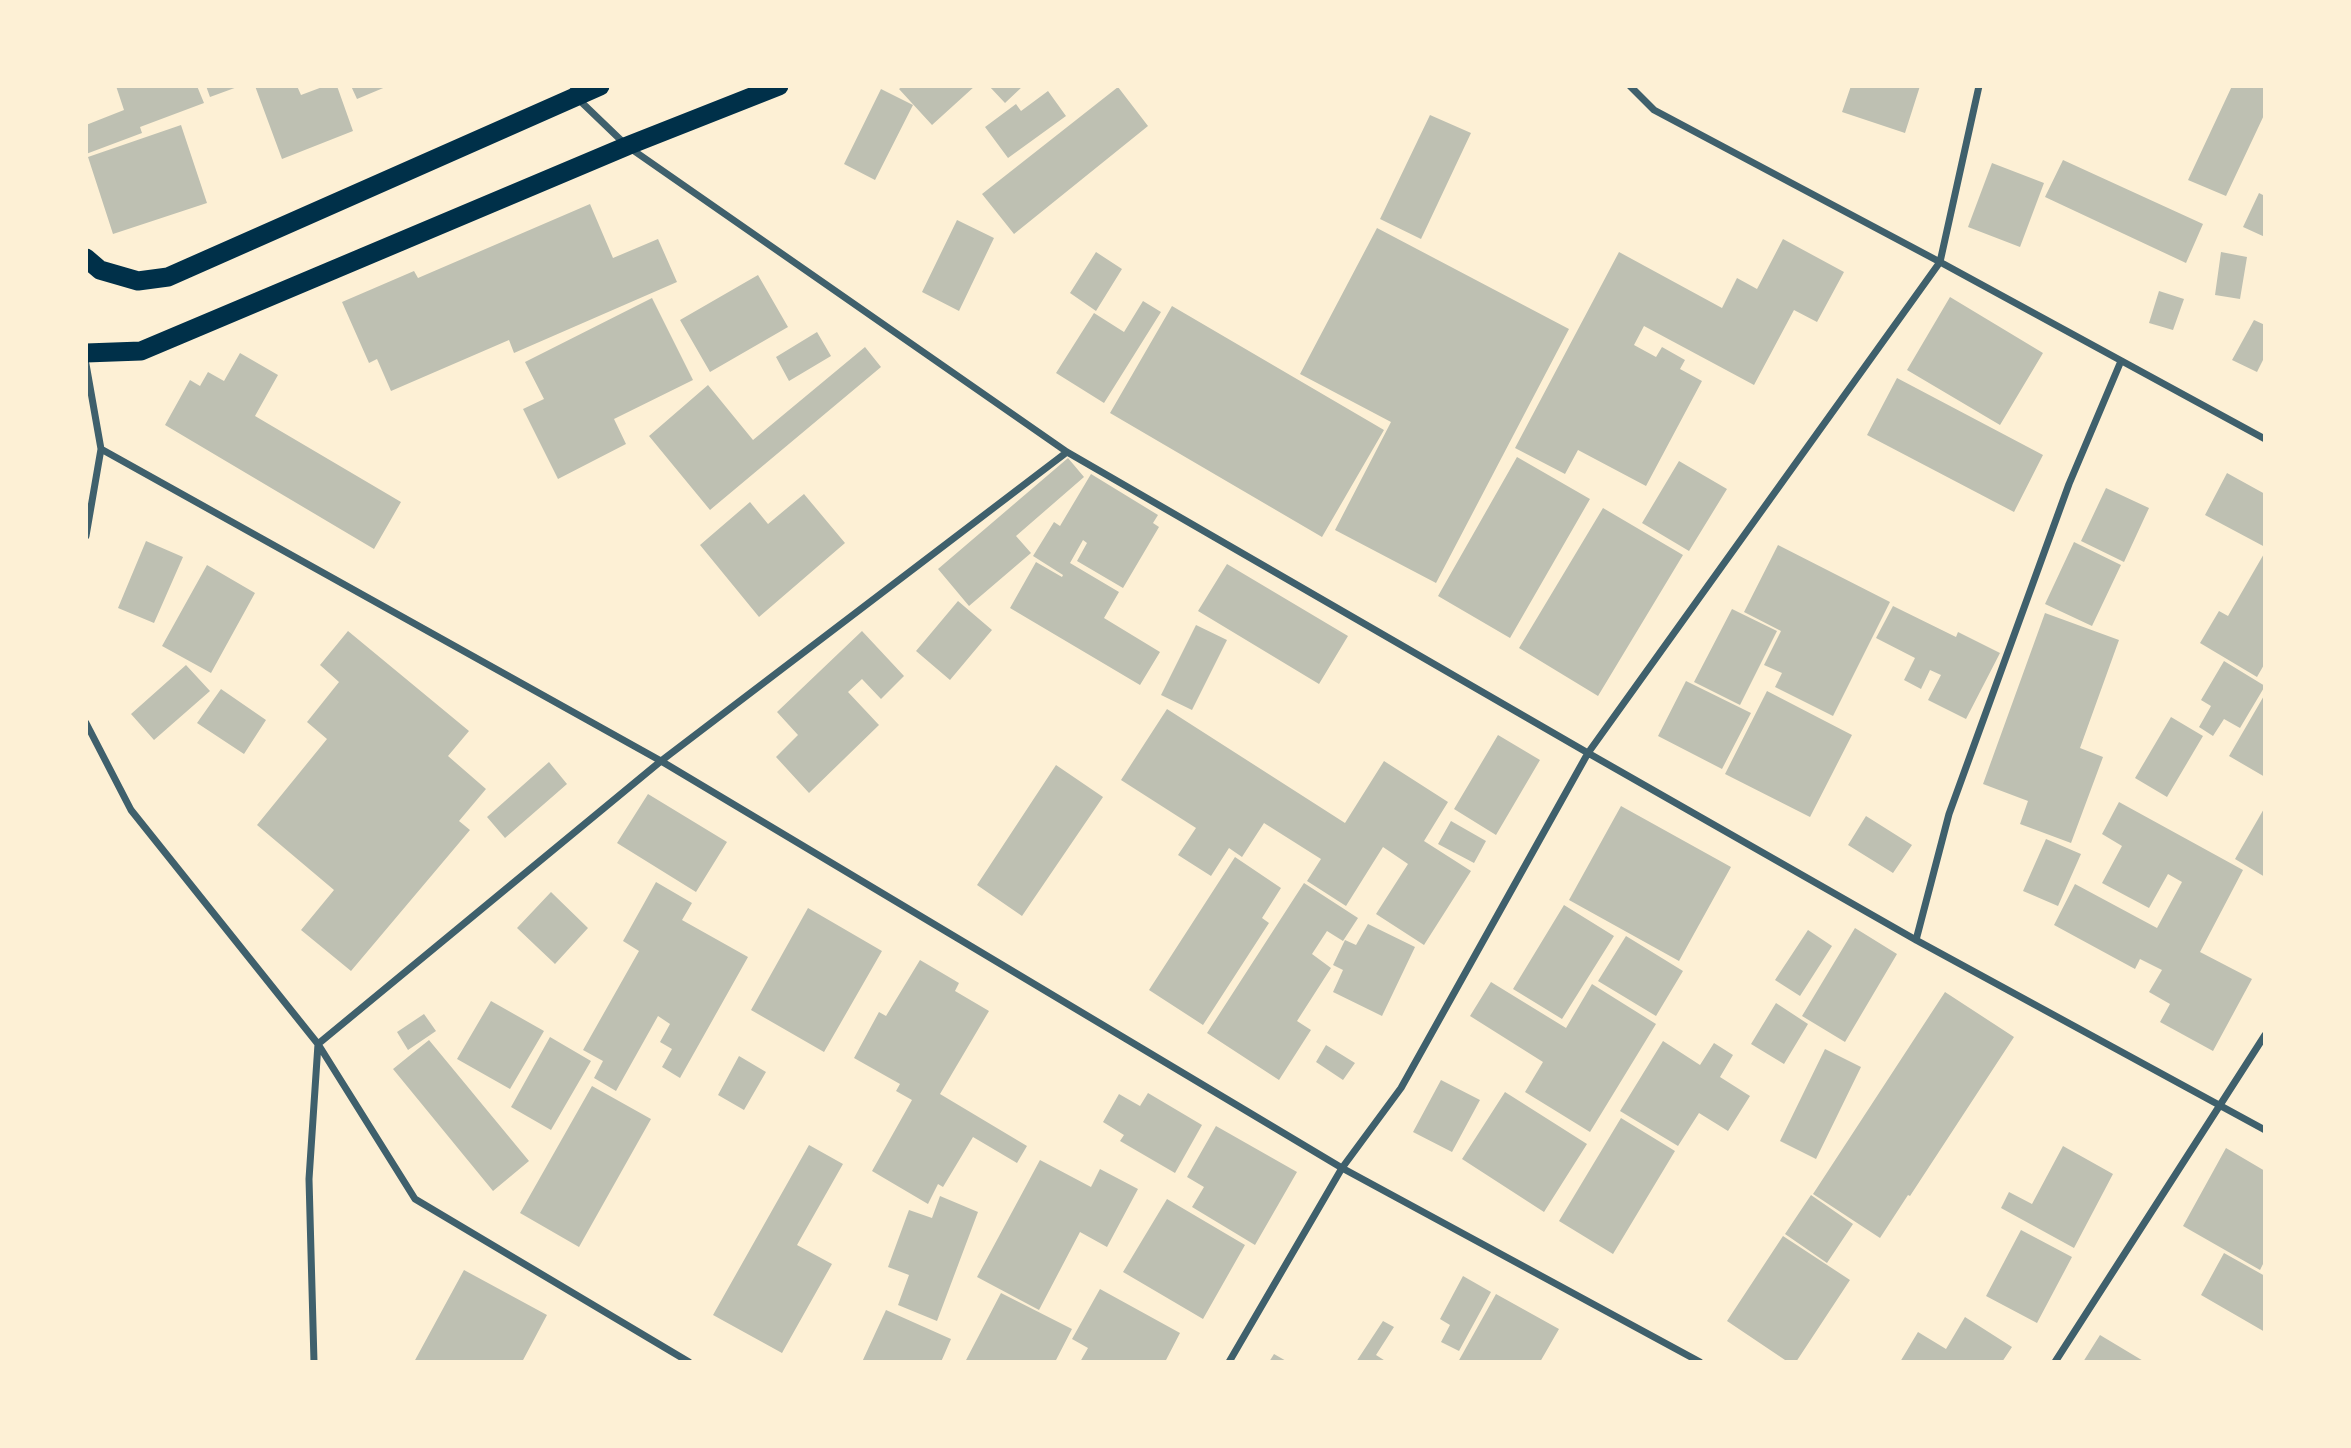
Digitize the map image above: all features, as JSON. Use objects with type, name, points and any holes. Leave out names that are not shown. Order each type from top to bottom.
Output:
[{"type":"highway","points":[[86,258],[100,270],[138,281],[168,277],[574,91],[600,86]]},
{"type":"highway","points":[[86,353],[141,351],[628,146],[779,86]]},
{"type":"street","points":[[1630,86],[1654,110],[2265,439]]},
{"type":"street","points":[[1229,1362],[1342,1168],[1401,1088],[1588,753],[1940,262],[1979,86]]},
{"type":"street","points":[[574,91],[628,146],[1068,452],[1916,940],[2265,1130]]},
{"type":"street","points":[[1916,940],[1949,814],[1962,776],[2069,484],[2121,361]]},
{"type":"street","points":[[86,365],[101,449],[86,536]]},
{"type":"street","points":[[101,449],[661,761],[1342,1168],[1700,1362]]},
{"type":"street","points":[[314,1362],[309,1179],[318,1044],[661,761],[1068,452]]},
{"type":"street","points":[[86,723],[131,810],[318,1044],[415,1199],[689,1362]]},
{"type":"street","points":[[2055,1362],[2265,1035]]},
{"type":"building","points":[[116,86],[197,86],[204,103],[140,127],[142,133],[86,154],[86,125],[124,110]]},
{"type":"building","points":[[206,86],[240,86],[210,97]]},
{"type":"building","points":[[255,86],[297,86],[301,95],[325,86],[337,86],[353,131],[282,159]]},
{"type":"building","points":[[351,86],[388,86],[357,99]]},
{"type":"building","points":[[903,86],[975,86],[932,125],[899,89]]},
{"type":"building","points":[[989,86],[1023,86],[1005,103]]},
{"type":"building","points":[[1851,86],[1920,86],[1905,133],[1842,112]]},
{"type":"building","points":[[2232,86],[2265,86],[2265,113],[2226,196],[2188,180]]},
{"type":"building","points":[[1118,87],[1148,126],[1014,234],[982,194]]},
{"type":"building","points":[[881,89],[913,105],[875,180],[844,164]]},
{"type":"building","points":[[1048,91],[1066,116],[1008,158],[985,127],[1016,104],[1021,111]]},
{"type":"building","points":[[1430,115],[1471,133],[1421,239],[1380,219]]},
{"type":"building","points":[[181,125],[207,203],[113,234],[88,157]]},
{"type":"building","points":[[2063,160],[2203,224],[2186,263],[2045,197]]},
{"type":"building","points":[[1992,163],[2044,183],[2020,247],[1968,227]]},
{"type":"building","points":[[2259,193],[2265,196],[2265,237],[2243,227]]},
{"type":"building","points":[[590,204],[613,258],[658,239],[677,282],[514,353],[509,340],[391,391],[377,359],[369,363],[342,302],[414,271],[418,278]]},
{"type":"building","points":[[957,220],[994,238],[959,311],[922,292]]},
{"type":"building","points":[[1377,228],[1569,329],[1436,583],[1335,530],[1391,422],[1300,374]]},
{"type":"building","points":[[1783,239],[1844,272],[1817,322],[1794,310],[1754,385],[1644,326],[1634,345],[1656,357],[1662,347],[1685,360],[1680,369],[1702,381],[1646,486],[1578,450],[1565,474],[1515,448],[1619,252],[1722,308],[1737,278],[1757,289]]},
{"type":"building","points":[[1096,252],[1122,269],[1096,311],[1070,293]]},
{"type":"building","points":[[2221,252],[2247,257],[2240,299],[2215,295]]},
{"type":"building","points":[[758,275],[788,327],[710,372],[680,320]]},
{"type":"building","points":[[2159,291],[2184,299],[2173,330],[2149,323]]},
{"type":"building","points":[[1950,297],[2043,353],[2000,425],[1907,370]]},
{"type":"building","points":[[652,298],[693,380],[614,419],[626,444],[558,479],[523,409],[544,399],[525,362]]},
{"type":"building","points":[[1143,301],[1161,312],[1104,403],[1056,373],[1094,313],[1124,332]]},
{"type":"building","points":[[1172,306],[1384,430],[1322,537],[1110,413]]},
{"type":"building","points":[[2254,320],[2265,325],[2265,356],[2257,372],[2232,360]]},
{"type":"building","points":[[817,332],[831,356],[789,381],[776,357]]},
{"type":"building","points":[[865,347],[881,367],[710,510],[649,436],[708,385],[753,440]]},
{"type":"building","points":[[240,353],[278,375],[255,416],[401,502],[374,549],[165,425],[190,380],[200,386],[208,372],[224,381]]},
{"type":"building","points":[[1897,378],[2043,455],[2014,512],[1867,435]]},
{"type":"building","points":[[1517,457],[1590,499],[1510,638],[1438,596]]},
{"type":"building","points":[[1068,458],[1084,477],[1016,536],[1031,553],[969,606],[938,569]]},
{"type":"building","points":[[1679,461],[1727,489],[1689,551],[1642,523]]},
{"type":"building","points":[[2227,473],[2265,494],[2265,547],[2205,515]]},
{"type":"building","points":[[1091,474],[1158,515],[1153,523],[1159,527],[1123,588],[1077,561],[1087,543],[1083,540],[1070,563],[1119,592],[1104,618],[1160,652],[1140,685],[1010,608],[1036,562],[1062,577],[1063,575],[1033,556],[1054,522],[1060,526]]},
{"type":"building","points":[[2106,488],[2149,508],[2124,562],[2081,541]]},
{"type":"building","points":[[804,494],[845,543],[759,617],[700,545],[750,502],[768,524]]},
{"type":"building","points":[[1603,508],[1683,555],[1598,696],[1519,648]]},
{"type":"building","points":[[146,541],[183,557],[154,623],[118,608]]},
{"type":"building","points":[[2074,542],[2121,565],[2092,626],[2045,604]]},
{"type":"building","points":[[1778,545],[1890,602],[1833,716],[1775,687],[1782,673],[1764,665],[1781,631],[1744,612]]},
{"type":"building","points":[[2265,552],[2265,663],[2257,677],[2200,643],[2219,611],[2228,616]]},
{"type":"building","points":[[1227,564],[1348,636],[1319,684],[1198,611]]},
{"type":"building","points":[[207,565],[255,593],[211,673],[162,646]]},
{"type":"building","points":[[958,601],[992,630],[950,680],[916,651]]},
{"type":"building","points":[[1893,606],[1956,637],[1958,632],[2000,653],[1966,719],[1928,700],[1941,675],[1930,670],[1921,689],[1904,680],[1915,658],[1876,638]]},
{"type":"building","points":[[1732,609],[1777,631],[1740,705],[1694,682]]},
{"type":"building","points":[[2045,613],[2119,640],[2080,748],[2103,757],[2071,843],[2020,824],[2028,801],[1983,784]]},
{"type":"building","points":[[1196,625],[1227,640],[1192,710],[1161,695]]},
{"type":"building","points":[[348,631],[469,731],[448,756],[486,789],[459,821],[470,830],[351,971],[301,930],[334,890],[257,825],[327,739],[307,722],[339,682],[320,665]]},
{"type":"building","points":[[862,631],[904,676],[881,699],[862,679],[848,692],[879,725],[809,793],[776,757],[798,735],[777,712]]},
{"type":"building","points":[[2224,661],[2265,686],[2240,728],[2224,719],[2213,736],[2199,727],[2211,706],[2201,700]]},
{"type":"building","points":[[186,665],[210,691],[154,740],[131,714]]},
{"type":"building","points":[[1686,681],[1751,713],[1722,769],[1658,736]]},
{"type":"building","points":[[221,689],[266,720],[244,754],[197,723]]},
{"type":"building","points":[[1767,691],[1852,735],[1810,817],[1725,774]]},
{"type":"building","points":[[2265,694],[2265,777],[2229,756]]},
{"type":"building","points":[[1167,709],[1345,823],[1384,761],[1448,802],[1424,841],[1471,871],[1424,945],[1376,914],[1408,864],[1383,847],[1346,906],[1307,881],[1321,859],[1264,823],[1242,857],[1229,848],[1211,876],[1178,855],[1196,828],[1121,780]]},
{"type":"building","points":[[2171,717],[2203,736],[2167,797],[2135,778]]},
{"type":"building","points":[[1498,735],[1540,760],[1496,835],[1454,809]]},
{"type":"building","points":[[549,762],[567,784],[505,838],[487,817]]},
{"type":"building","points":[[1056,765],[1103,797],[1022,916],[977,885]]},
{"type":"building","points":[[648,794],[727,842],[696,892],[617,843]]},
{"type":"building","points":[[2119,802],[2243,870],[2200,952],[2252,979],[2213,1051],[2160,1022],[2170,1004],[2149,992],[2162,970],[2140,959],[2135,969],[2054,925],[2075,884],[2157,928],[2182,882],[2168,874],[2149,908],[2102,883],[2122,846],[2102,834]]},
{"type":"building","points":[[1621,806],[1731,867],[1679,961],[1569,900]]},
{"type":"building","points":[[2265,807],[2265,877],[2235,859]]},
{"type":"building","points":[[1866,816],[1912,845],[1893,873],[1848,845]]},
{"type":"building","points":[[1451,821],[1486,841],[1474,863],[1438,844]]},
{"type":"building","points":[[2046,839],[2081,854],[2058,906],[2023,891]]},
{"type":"building","points":[[1235,857],[1281,888],[1262,918],[1269,923],[1203,1025],[1149,990]]},
{"type":"building","points":[[656,882],[692,903],[682,920],[748,957],[680,1078],[662,1067],[672,1049],[660,1042],[670,1024],[658,1016],[616,1091],[594,1078],[603,1061],[583,1050],[639,951],[623,941]]},
{"type":"building","points":[[1304,883],[1358,918],[1343,941],[1327,931],[1312,954],[1331,968],[1297,1021],[1311,1030],[1279,1080],[1207,1033]]},
{"type":"building","points":[[551,892],[588,928],[555,964],[517,928]]},
{"type":"building","points":[[1564,905],[1614,936],[1562,1019],[1513,989]]},
{"type":"building","points":[[808,908],[882,951],[824,1052],[751,1010]]},
{"type":"building","points":[[1368,924],[1415,947],[1382,1016],[1333,992],[1343,970],[1333,965],[1345,940],[1356,945]]},
{"type":"building","points":[[1855,928],[1897,954],[1845,1042],[1802,1016]]},
{"type":"building","points":[[1808,930],[1832,946],[1800,996],[1775,980]]},
{"type":"building","points":[[1626,936],[1683,971],[1656,1016],[1598,981]]},
{"type":"building","points":[[920,960],[959,983],[955,991],[989,1011],[940,1094],[1027,1146],[1017,1163],[973,1137],[943,1187],[938,1184],[928,1204],[872,1171],[912,1100],[896,1091],[900,1084],[854,1058],[879,1012],[886,1016]]},
{"type":"building","points":[[1491,982],[1566,1028],[1592,984],[1656,1024],[1590,1132],[1525,1092],[1543,1062],[1470,1016]]},
{"type":"building","points":[[1945,992],[2014,1037],[1880,1238],[1813,1194]]},
{"type":"building","points":[[491,1001],[544,1031],[510,1089],[457,1059]]},
{"type":"building","points":[[1776,1003],[1808,1024],[1784,1064],[1751,1044]]},
{"type":"building","points":[[424,1014],[436,1031],[408,1050],[397,1032]]},
{"type":"building","points":[[550,1037],[591,1061],[551,1130],[511,1107]]},
{"type":"building","points":[[429,1040],[529,1161],[493,1191],[393,1069]]},
{"type":"building","points":[[1663,1041],[1700,1065],[1714,1043],[1733,1055],[1720,1077],[1750,1096],[1728,1131],[1699,1113],[1678,1146],[1620,1111]]},
{"type":"building","points":[[1326,1045],[1355,1063],[1343,1080],[1316,1062]]},
{"type":"building","points":[[1825,1049],[1861,1067],[1816,1159],[1780,1141]]},
{"type":"building","points":[[739,1056],[766,1072],[744,1110],[718,1095]]},
{"type":"building","points":[[1441,1080],[1480,1100],[1452,1152],[1413,1132]]},
{"type":"building","points":[[592,1086],[651,1119],[579,1247],[520,1213]]},
{"type":"building","points":[[1505,1092],[1587,1144],[1544,1212],[1462,1159]]},
{"type":"building","points":[[1148,1093],[1202,1125],[1175,1173],[1120,1141],[1124,1135],[1103,1122],[1119,1094],[1140,1106]]},
{"type":"building","points":[[1621,1118],[1675,1151],[1613,1254],[1559,1221]]},
{"type":"building","points":[[1216,1126],[1297,1172],[1255,1245],[1192,1207],[1204,1187],[1187,1177]]},
{"type":"building","points":[[809,1145],[843,1164],[797,1245],[832,1264],[782,1353],[713,1315]]},
{"type":"building","points":[[2063,1146],[2113,1174],[2074,1248],[2001,1208],[2009,1192],[2032,1204]]},
{"type":"building","points":[[2226,1148],[2265,1171],[2265,1260],[2260,1270],[2183,1226]]},
{"type":"building","points":[[1040,1160],[1091,1187],[1100,1169],[1138,1189],[1107,1247],[1080,1232],[1039,1310],[977,1277]]},
{"type":"building","points":[[1811,1195],[1853,1224],[1827,1263],[1785,1234]]},
{"type":"building","points":[[940,1196],[978,1212],[937,1321],[898,1305],[909,1275],[888,1267],[909,1210],[932,1218]]},
{"type":"building","points":[[1167,1199],[1245,1245],[1203,1319],[1123,1272]]},
{"type":"building","points":[[2021,1230],[2072,1257],[2037,1323],[1986,1296]]},
{"type":"building","points":[[1783,1236],[1850,1280],[1796,1362],[1788,1362],[1727,1321]]},
{"type":"building","points":[[2224,1253],[2265,1276],[2265,1332],[2201,1295]]},
{"type":"building","points":[[464,1270],[547,1315],[522,1362],[414,1362]]},
{"type":"building","points":[[1463,1276],[1491,1292],[1459,1351],[1441,1342],[1450,1325],[1440,1319]]},
{"type":"building","points":[[1100,1289],[1180,1333],[1165,1362],[1080,1362],[1088,1348],[1072,1339]]},
{"type":"building","points":[[1001,1293],[1072,1329],[1055,1362],[965,1362]]},
{"type":"building","points":[[1496,1294],[1559,1329],[1540,1362],[1458,1362]]},
{"type":"building","points":[[886,1310],[951,1339],[941,1362],[862,1362]]},
{"type":"building","points":[[1965,1317],[2012,1347],[2002,1362],[1900,1362],[1918,1332],[1946,1349]]},
{"type":"building","points":[[1383,1321],[1394,1327],[1376,1355],[1387,1362],[1356,1362]]},
{"type":"building","points":[[2100,1335],[2145,1362],[2083,1362]]},
{"type":"building","points":[[1274,1354],[1288,1362],[1269,1362]]}]
